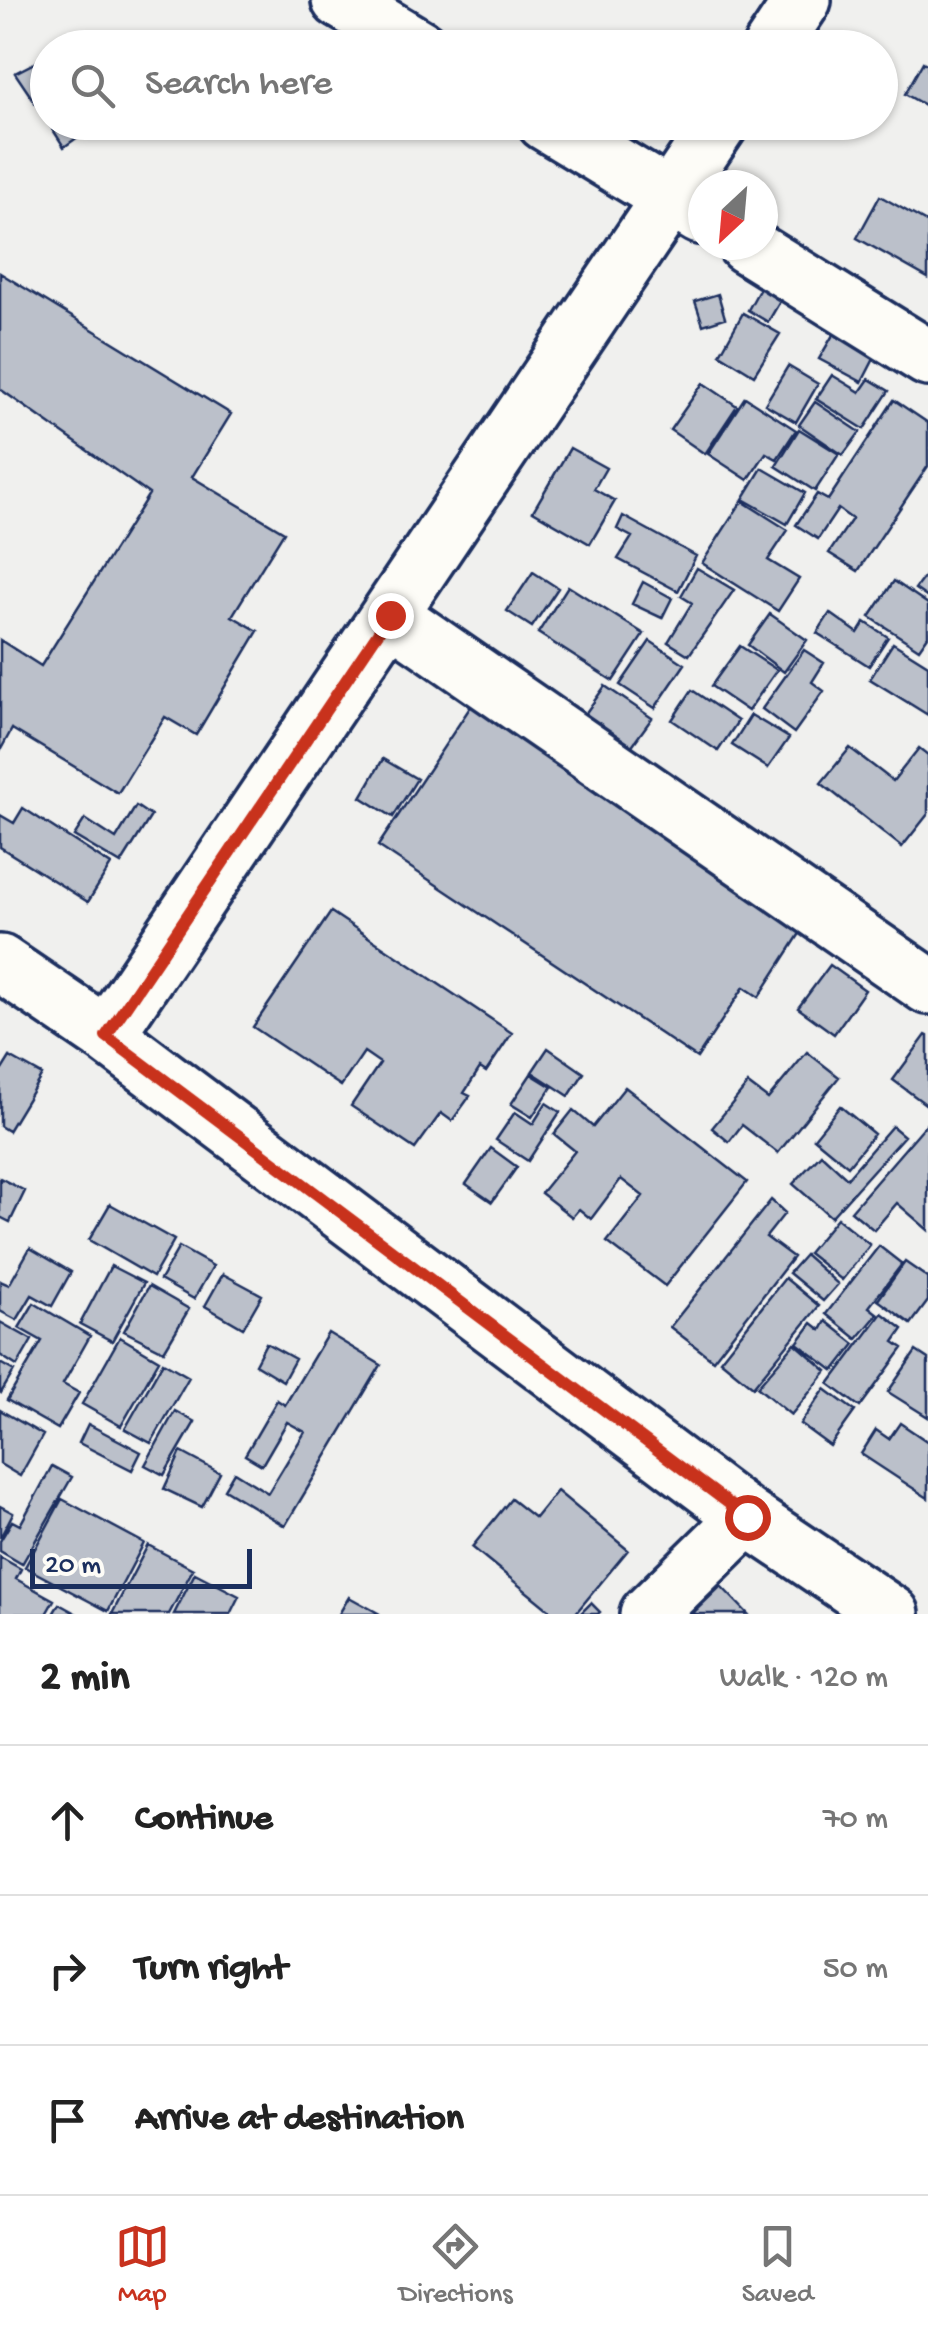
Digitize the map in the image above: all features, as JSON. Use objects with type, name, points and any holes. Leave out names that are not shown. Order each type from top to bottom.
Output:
[{"type":"street","points":[[340,0],[390,30]]},
{"type":"street","points":[[783,30],[803,0]]},
{"type":"street","points":[[575,140],[687,208]]},
{"type":"street","points":[[106,1036],[390,615],[687,208],[714,140]]},
{"type":"street","points":[[770,260],[928,358]]},
{"type":"street","points":[[390,615],[928,986]]},
{"type":"street","points":[[0,963],[106,1036],[747,1517],[891,1614]]},
{"type":"street","points":[[648,1614],[747,1517]]},
{"type":"building","points":[[923,62],[928,65],[928,107],[905,94]]},
{"type":"building","points":[[30,65],[30,95],[15,73]]},
{"type":"building","points":[[880,196],[928,223],[928,278],[857,238]]},
{"type":"building","points":[[0,273],[231,414],[192,477],[284,532],[232,616],[258,631],[196,735],[165,717],[118,793],[12,729],[0,751],[0,640],[41,666],[149,494],[0,389]]},
{"type":"building","points":[[764,281],[785,293],[768,322],[748,310]]},
{"type":"building","points":[[718,294],[725,318],[703,325],[695,301]]},
{"type":"building","points":[[743,313],[780,334],[754,375],[720,354]]},
{"type":"building","points":[[837,328],[878,351],[862,382],[819,359]]},
{"type":"building","points":[[788,366],[818,384],[796,422],[765,404]]},
{"type":"building","points":[[832,375],[860,392],[869,379],[889,391],[864,429],[816,399]]},
{"type":"building","points":[[703,383],[737,406],[705,454],[670,430]]},
{"type":"building","points":[[745,397],[796,430],[777,459],[766,453],[748,480],[708,454]]},
{"type":"building","points":[[894,400],[928,423],[928,466],[858,571],[829,553],[852,519],[838,509],[818,539],[796,525],[817,494],[828,500]]},
{"type":"building","points":[[815,402],[860,432],[843,455],[799,425]]},
{"type":"building","points":[[799,429],[839,454],[815,491],[776,466]]},
{"type":"building","points":[[570,448],[606,468],[594,489],[615,501],[590,544],[533,511]]},
{"type":"building","points":[[762,468],[805,493],[787,524],[743,499]]},
{"type":"building","points":[[742,501],[788,530],[768,560],[799,579],[778,611],[702,563]]},
{"type":"building","points":[[623,516],[696,556],[678,591],[618,559],[632,537],[617,529]]},
{"type":"building","points":[[697,568],[734,590],[689,655],[668,642],[692,603],[681,596]]},
{"type":"building","points":[[533,572],[558,588],[532,627],[507,611]]},
{"type":"building","points":[[928,572],[928,598],[915,589]]},
{"type":"building","points":[[894,581],[928,604],[928,636],[919,649],[870,617]]},
{"type":"building","points":[[643,582],[672,598],[662,618],[632,604]]},
{"type":"building","points":[[568,586],[644,634],[613,681],[538,633]]},
{"type":"building","points":[[830,613],[858,633],[865,622],[888,637],[869,666],[817,633]]},
{"type":"building","points":[[770,614],[807,640],[784,672],[748,645]]},
{"type":"building","points":[[650,641],[685,664],[655,708],[620,685]]},
{"type":"building","points":[[893,643],[928,665],[928,715],[870,679]]},
{"type":"building","points":[[740,646],[777,670],[748,711],[711,686]]},
{"type":"building","points":[[804,650],[824,663],[812,682],[824,691],[794,733],[762,709]]},
{"type":"building","points":[[605,686],[652,718],[631,747],[585,714]]},
{"type":"building","points":[[692,690],[738,721],[718,751],[672,720]]},
{"type":"building","points":[[475,700],[808,921],[759,997],[744,987],[697,1058],[378,846]]},
{"type":"building","points":[[751,715],[789,738],[768,768],[732,745]]},
{"type":"building","points":[[850,748],[893,781],[919,748],[928,755],[928,814],[902,847],[821,783]]},
{"type":"building","points":[[383,759],[417,779],[393,817],[361,797]]},
{"type":"building","points":[[136,806],[151,816],[121,864],[74,836],[85,819],[116,839]]},
{"type":"building","points":[[23,808],[111,865],[88,902],[0,847],[0,815],[14,823]]},
{"type":"building","points":[[331,912],[512,1033],[486,1072],[480,1068],[464,1093],[470,1096],[452,1121],[441,1113],[415,1149],[351,1106],[380,1063],[364,1052],[341,1086],[253,1027]]},
{"type":"building","points":[[830,965],[865,990],[834,1034],[798,1008]]},
{"type":"building","points":[[928,1036],[928,1106],[893,1080]]},
{"type":"building","points":[[548,1048],[584,1073],[569,1096],[532,1072]]},
{"type":"building","points":[[807,1052],[839,1077],[778,1153],[742,1125],[729,1142],[712,1128],[748,1084],[768,1099]]},
{"type":"building","points":[[10,1057],[42,1075],[8,1131],[0,1126],[0,1073]]},
{"type":"building","points":[[531,1074],[552,1087],[532,1117],[511,1104]]},
{"type":"building","points":[[625,1087],[747,1182],[665,1286],[607,1242],[643,1196],[621,1179],[591,1219],[579,1209],[572,1217],[541,1193],[575,1151],[554,1134],[573,1110],[593,1127]]},
{"type":"building","points":[[546,1103],[560,1112],[528,1161],[496,1140],[515,1112],[533,1124]]},
{"type":"building","points":[[840,1106],[874,1134],[848,1166],[814,1138]]},
{"type":"building","points":[[928,1122],[928,1230],[897,1203],[874,1230],[851,1211]]},
{"type":"building","points":[[892,1126],[904,1136],[831,1217],[793,1184],[821,1154],[847,1178]]},
{"type":"building","points":[[491,1148],[517,1167],[492,1202],[466,1184]]},
{"type":"building","points":[[0,1178],[25,1191],[10,1222],[0,1217]]},
{"type":"building","points":[[771,1200],[785,1213],[766,1237],[793,1257],[713,1360],[670,1327]]},
{"type":"building","points":[[110,1204],[174,1240],[153,1277],[89,1240]]},
{"type":"building","points":[[837,1218],[870,1245],[842,1280],[808,1253]]},
{"type":"building","points":[[879,1246],[902,1264],[869,1307],[878,1314],[857,1339],[826,1314]]},
{"type":"building","points":[[179,1247],[213,1266],[194,1299],[160,1280]]},
{"type":"building","points":[[30,1248],[71,1272],[52,1306],[32,1295],[17,1320],[0,1311],[0,1281],[9,1285]]},
{"type":"building","points":[[805,1255],[838,1284],[823,1301],[789,1273]]},
{"type":"building","points":[[905,1262],[928,1278],[928,1301],[911,1324],[878,1300]]},
{"type":"building","points":[[111,1266],[144,1283],[112,1341],[80,1324]]},
{"type":"building","points":[[223,1274],[262,1295],[243,1328],[205,1306]]},
{"type":"building","points":[[785,1278],[819,1306],[753,1387],[720,1360]]},
{"type":"building","points":[[149,1286],[189,1309],[164,1351],[124,1331]]},
{"type":"building","points":[[34,1303],[90,1336],[63,1384],[79,1393],[58,1429],[7,1400],[42,1341],[19,1328]]},
{"type":"building","points":[[882,1313],[903,1329],[894,1342],[903,1348],[860,1407],[829,1384]]},
{"type":"building","points":[[826,1321],[855,1344],[834,1371],[797,1343],[812,1323],[821,1330]]},
{"type":"building","points":[[0,1322],[32,1340],[17,1366],[0,1355]]},
{"type":"building","points":[[328,1333],[381,1365],[285,1526],[224,1489],[234,1472],[268,1493],[305,1432],[287,1422],[262,1465],[245,1455],[277,1400],[285,1405]]},
{"type":"building","points":[[120,1337],[159,1360],[121,1426],[82,1404]]},
{"type":"building","points":[[266,1343],[295,1359],[283,1381],[255,1364]]},
{"type":"building","points":[[795,1343],[827,1371],[791,1415],[757,1387]]},
{"type":"building","points":[[916,1351],[928,1359],[928,1417],[888,1392]]},
{"type":"building","points":[[163,1362],[189,1377],[151,1443],[125,1429]]},
{"type":"building","points":[[0,1363],[14,1371],[1,1393],[0,1392]]},
{"type":"building","points":[[825,1389],[855,1411],[830,1446],[800,1424]]},
{"type":"building","points":[[0,1410],[43,1435],[20,1476],[0,1464]]},
{"type":"building","points":[[175,1411],[195,1422],[164,1475],[145,1465]]},
{"type":"building","points":[[900,1423],[928,1442],[928,1498],[861,1454],[876,1430],[889,1439]]},
{"type":"building","points":[[88,1424],[141,1452],[132,1470],[79,1443]]},
{"type":"building","points":[[181,1452],[220,1473],[202,1507],[164,1489]]},
{"type":"building","points":[[52,1466],[72,1477],[22,1564],[0,1551],[0,1541],[12,1521],[20,1525]]},
{"type":"building","points":[[557,1491],[628,1550],[575,1614],[554,1614],[472,1547],[511,1499],[535,1518]]},
{"type":"building","points":[[62,1499],[144,1543],[108,1611],[25,1567]]},
{"type":"building","points":[[0,1506],[13,1513],[0,1538]]},
{"type":"building","points":[[148,1545],[193,1569],[169,1614],[112,1614]]},
{"type":"building","points":[[0,1557],[21,1569],[16,1579],[54,1600],[46,1614],[0,1614]]},
{"type":"building","points":[[195,1573],[239,1596],[230,1614],[174,1614]]},
{"type":"building","points":[[721,1586],[748,1614],[692,1614]]},
{"type":"building","points":[[349,1597],[380,1614],[339,1614]]},
{"type":"building","points":[[591,1603],[598,1614],[580,1614]]},
{"type":"building","points":[[59,1604],[77,1614],[53,1614]]},
{"type":"route","points":[[390,615],[106,1036],[747,1517]]}]
